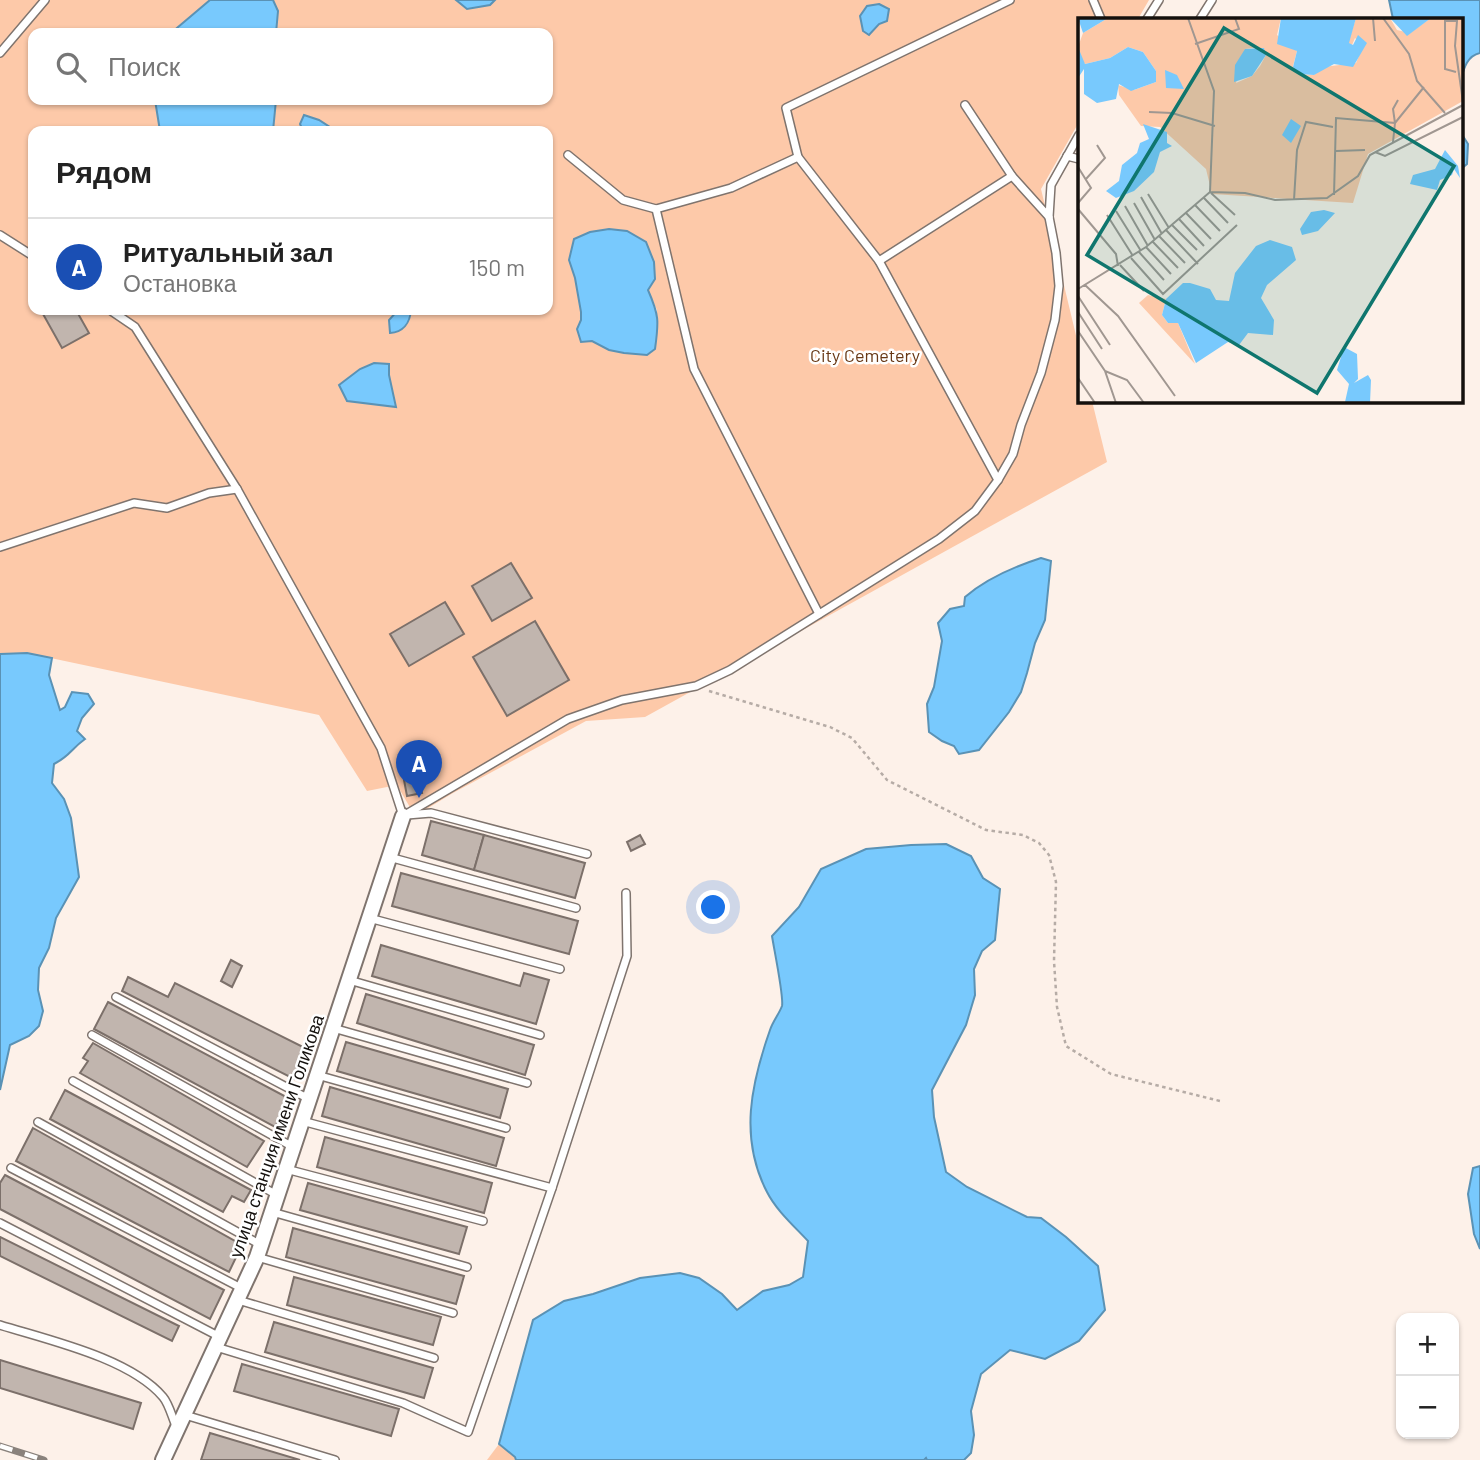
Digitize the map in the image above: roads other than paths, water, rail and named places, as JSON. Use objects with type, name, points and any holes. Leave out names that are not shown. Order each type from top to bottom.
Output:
[{"type":"street","name":"улица станция имени Голикова","points":[[163,1460],[259,1251],[403,816]]},
{"type":"lane","points":[[0,53],[45,0]]},
{"type":"lane","points":[[998,480],[878,261],[798,157],[786,108],[1010,0]]},
{"type":"lane","points":[[1093,0],[1101,18]]},
{"type":"lane","points":[[1148,18],[1158,0]]},
{"type":"lane","points":[[1201,18],[1212,0]]},
{"type":"lane","points":[[965,105],[1012,176],[1049,217]]},
{"type":"lane","points":[[403,816],[568,719],[622,700],[696,685],[730,670],[939,539],[975,511],[1013,454],[1041,373],[1055,320],[1059,286],[1049,217],[1051,185],[1078,137]]},
{"type":"lane","points":[[568,155],[623,200],[656,209],[732,188],[798,157]]},
{"type":"lane","points":[[1067,156],[1078,159]]},
{"type":"lane","points":[[878,261],[1012,176]]},
{"type":"lane","points":[[656,209],[694,369],[819,614]]},
{"type":"lane","points":[[0,235],[28,253]]},
{"type":"lane","points":[[117,315],[135,327],[236,489],[381,748],[403,816]]},
{"type":"lane","points":[[0,547],[134,503],[167,508],[209,493],[236,489]]},
{"type":"lane","points":[[403,816],[431,813],[587,854]]},
{"type":"lane","points":[[389,858],[576,908]]},
{"type":"lane","points":[[0,1223],[219,1342],[403,1403],[468,1432],[552,1188],[627,956],[626,893]]},
{"type":"lane","points":[[369,918],[560,969]]},
{"type":"lane","points":[[349,980],[540,1035]]},
{"type":"lane","points":[[116,996],[309,1099]]},
{"type":"lane","points":[[333,1028],[527,1083]]},
{"type":"lane","points":[[92,1035],[293,1147]]},
{"type":"lane","points":[[317,1075],[506,1128]]},
{"type":"lane","points":[[73,1081],[278,1195]]},
{"type":"lane","points":[[302,1121],[552,1188]]},
{"type":"lane","points":[[38,1122],[259,1251],[453,1313]]},
{"type":"lane","points":[[11,1168],[240,1295],[434,1358]]},
{"type":"lane","points":[[286,1169],[483,1221]]},
{"type":"lane","points":[[272,1212],[467,1267]]},
{"type":"lane","points":[[0,1325],[94,1355],[134,1372],[164,1398],[178,1430]]},
{"type":"lane","points":[[185,1415],[335,1460]]},
{"type":"water","points":[[210,0],[273,0],[278,11],[276,28],[177,28]]},
{"type":"water","points":[[456,0],[495,0],[490,5],[467,9]]},
{"type":"water","points":[[1389,0],[1480,0],[1480,53],[1469,60],[1462,76],[1462,18],[1393,18]]},
{"type":"water","points":[[879,4],[889,9],[887,21],[879,24],[869,35],[863,31],[860,16],[867,6]]},
{"type":"water","points":[[156,105],[276,105],[273,126],[159,126]]},
{"type":"water","points":[[304,115],[328,126],[301,126]]},
{"type":"water","points":[[1462,135],[1468,144],[1467,164],[1462,168]]},
{"type":"water","points":[[609,229],[627,231],[646,242],[654,262],[655,279],[648,290],[656,312],[657,331],[655,349],[647,355],[609,350],[592,341],[581,342],[577,329],[581,312],[569,260],[574,239],[590,232]]},
{"type":"water","points":[[394,315],[410,315],[405,326],[395,332],[390,333],[389,320]]},
{"type":"water","points":[[374,363],[389,364],[396,407],[347,401],[339,385],[360,369]]},
{"type":"water","points":[[1041,558],[1051,561],[1045,620],[1035,643],[1021,692],[979,750],[959,754],[954,746],[929,732],[927,704],[934,687],[942,641],[938,623],[950,609],[964,606],[965,597],[982,584],[1010,569]]},
{"type":"water","points":[[27,653],[52,658],[49,675],[60,710],[65,707],[72,692],[88,694],[94,704],[82,718],[77,731],[85,739],[54,764],[52,783],[64,799],[71,818],[79,877],[56,918],[49,948],[39,968],[38,990],[43,1011],[39,1026],[29,1036],[10,1045],[0,1090],[0,654]]},
{"type":"water","points":[[946,844],[971,856],[983,878],[1000,889],[995,940],[982,951],[974,969],[975,995],[966,1025],[932,1090],[934,1117],[946,1172],[967,1187],[1027,1217],[1041,1218],[1066,1237],[1098,1266],[1105,1310],[1079,1341],[1045,1359],[1010,1350],[981,1374],[971,1411],[974,1435],[971,1453],[964,1460],[516,1460],[499,1444],[533,1320],[564,1301],[640,1278],[680,1273],[699,1278],[722,1294],[737,1310],[763,1291],[789,1285],[803,1277],[808,1241],[780,1211],[767,1192],[758,1172],[751,1131],[753,1091],[758,1070],[770,1030],[782,1006],[772,936],[799,907],[821,869],[866,849]]},
{"type":"water","points":[[1480,1166],[1480,1249],[1474,1234],[1468,1194],[1473,1168]]},
{"type":"railway","points":[[0,1446],[44,1460]]},
{"type":"place","name":"Ритуальный зал","points":[[419,798]]},
{"type":"park label","name":"City Cemetery","points":[[865,355]]}]
